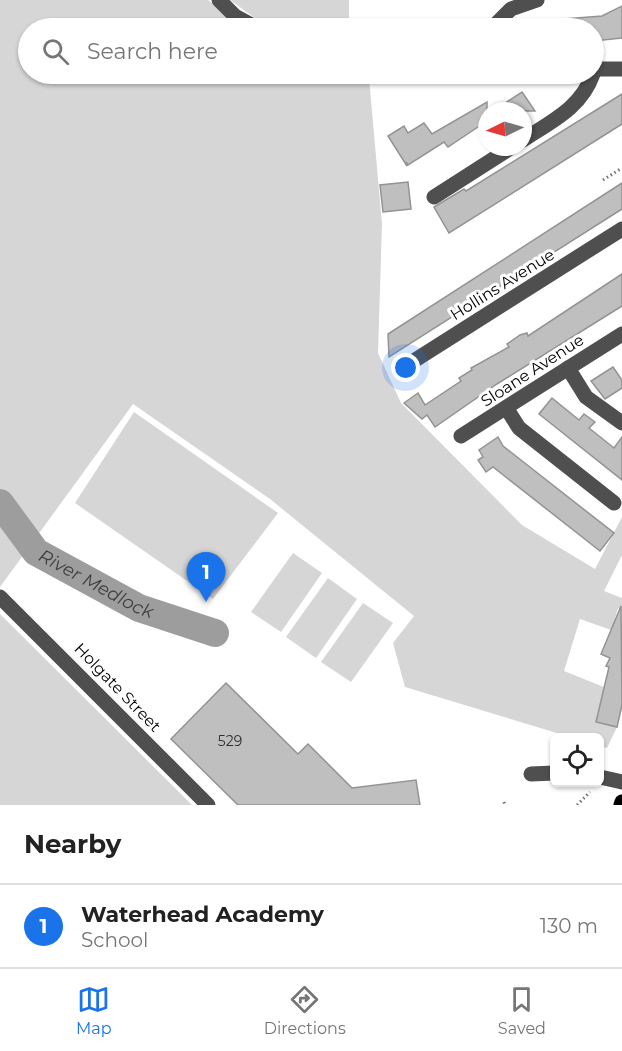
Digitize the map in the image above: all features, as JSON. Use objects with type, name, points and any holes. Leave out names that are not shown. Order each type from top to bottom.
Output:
[{"type":"street","points":[[219,0],[239,18]]},
{"type":"street","points":[[502,18],[511,9],[537,0]]},
{"type":"street","points":[[604,70],[622,69]]},
{"type":"street","points":[[532,134],[573,107],[589,84]]},
{"type":"street","points":[[434,197],[498,156]]},
{"type":"street","name":"Hollins Avenue","points":[[401,369],[622,229]]},
{"type":"street","name":"Sloane Avenue","points":[[461,436],[507,409],[622,334]]},
{"type":"street","points":[[568,368],[586,397],[622,423]]},
{"type":"street","points":[[507,409],[519,429],[614,503]]},
{"type":"street","name":"Holgate Street","points":[[0,597],[208,805]]},
{"type":"street","points":[[531,774],[550,772]]},
{"type":"street","points":[[604,778],[622,782]]},
{"type":"path","points":[[603,180],[622,168]]},
{"type":"path","points":[[577,805],[590,792]]},
{"type":"shaded area","points":[[0,0],[208,0],[232,18],[18,18],[18,84],[370,84],[382,224],[378,353],[401,403],[522,525],[595,569],[622,517],[622,555],[604,591],[622,598],[622,609],[618,608],[615,618],[622,621],[622,625],[617,625],[614,631],[580,619],[564,671],[604,687],[596,722],[617,727],[607,748],[604,747],[604,733],[557,733],[405,687],[393,643],[414,616],[270,499],[133,404],[0,587]]},
{"type":"shaded area","points":[[230,0],[349,0],[349,18],[255,18]]},
{"type":"shaded area","points":[[134,412],[278,513],[213,599],[75,503]]},
{"type":"shaded area","points":[[293,553],[322,573],[281,632],[251,612]]},
{"type":"shaded area","points":[[328,578],[357,599],[316,658],[286,637]]},
{"type":"shaded area","points":[[363,603],[393,623],[351,682],[321,662]]},
{"type":"shaded area","points":[[0,614],[192,805],[0,805]]},
{"type":"building","points":[[622,6],[622,38],[604,40],[604,18],[577,18],[602,16]]},
{"type":"building","points":[[522,92],[529,102],[507,102]]},
{"type":"building","points":[[622,94],[622,124],[449,233],[434,207],[464,189],[466,191],[522,156],[532,156],[532,150]]},
{"type":"building","points":[[478,107],[478,127],[448,147],[444,142],[408,165],[406,162],[407,166],[388,136],[404,126],[408,133],[424,123],[432,134]]},
{"type":"building","points":[[408,182],[411,209],[383,212],[380,185]]},
{"type":"building","points":[[622,183],[622,209],[389,357],[388,334]]},
{"type":"building","points":[[622,274],[622,306],[497,384],[435,427],[427,415],[422,419],[404,403],[418,393],[425,405],[461,381],[459,378],[472,370],[471,368],[509,347],[507,344],[520,335],[527,333],[528,336]]},
{"type":"building","points":[[613,367],[622,380],[622,388],[605,399],[591,381]]},
{"type":"building","points":[[552,398],[579,420],[584,414],[595,422],[589,428],[614,448],[622,437],[622,480],[539,414]]},
{"type":"building","points":[[498,437],[503,446],[614,533],[600,551],[493,467],[486,472],[478,460],[483,457],[479,450]]},
{"type":"building","points":[[621,606],[622,705],[617,727],[596,722],[609,667],[606,666],[610,658],[601,654]]},
{"type":"building","points":[[226,683],[298,754],[308,744],[352,788],[416,780],[420,805],[238,805],[171,739]]},
{"type":"waterway","name":"River Medlock","points":[[0,503],[36,552],[139,608],[215,633]]},
{"type":"place","name":"Waterhead Academy","points":[[206,602]]}]
